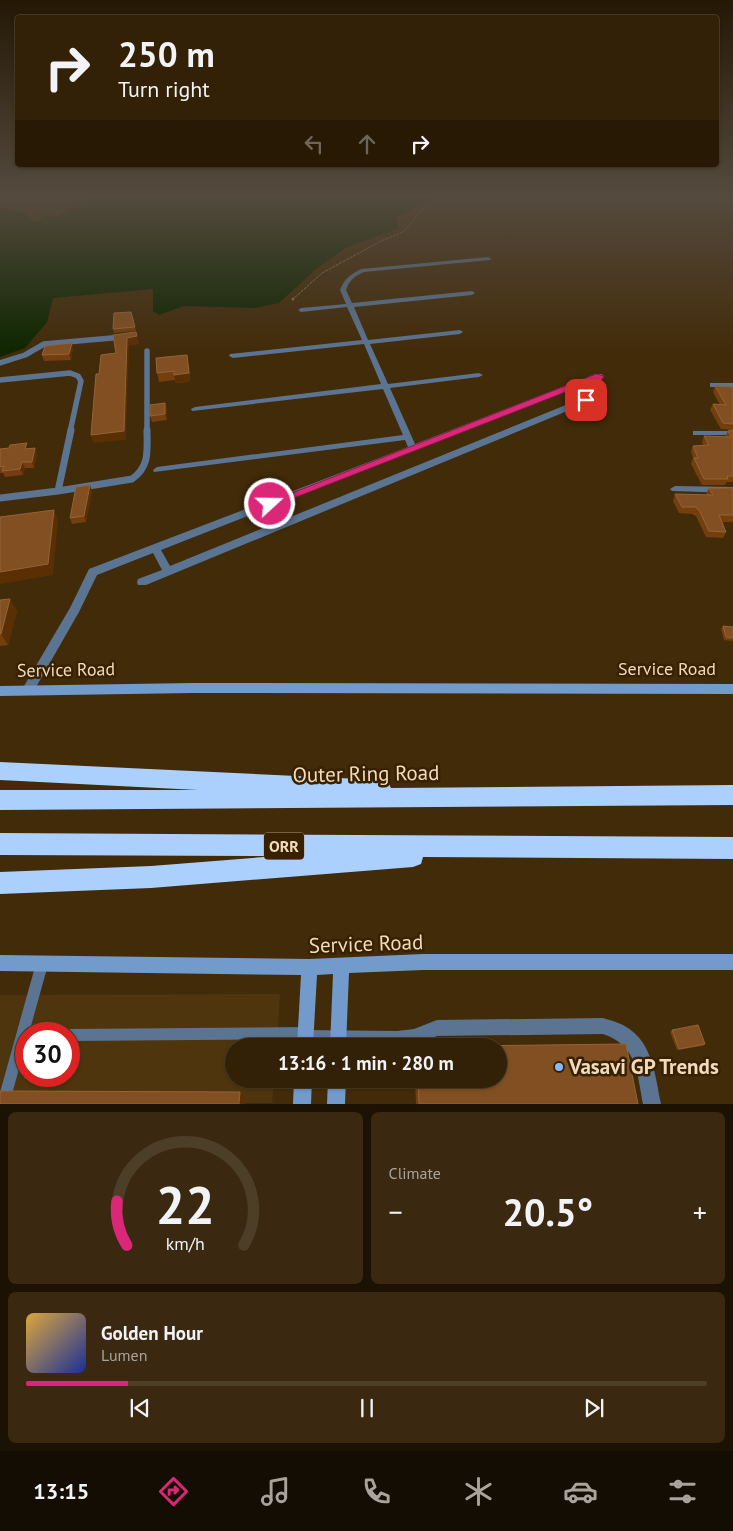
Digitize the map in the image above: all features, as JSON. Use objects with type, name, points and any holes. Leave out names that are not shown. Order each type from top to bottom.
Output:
[{"type":"highway","points":[[0,772],[241,781],[499,796]]},
{"type":"highway","name":"Outer Ring Road","points":[[0,800],[238,800],[733,795]]},
{"type":"highway","name":"ORR","points":[[0,844],[733,848]]},
{"type":"highway","name":"ORR","points":[[0,883],[151,877],[507,848]]},
{"type":"main road","name":"Service Road","points":[[0,691],[193,688],[733,689]]},
{"type":"main road","name":"Service Road","points":[[0,963],[309,967],[424,962],[733,962]]},
{"type":"main road","points":[[338,1038],[340,966]]},
{"type":"main road","points":[[305,1038],[309,967]]},
{"type":"main road","points":[[302,1104],[303,1088]]},
{"type":"main road","points":[[336,1104],[337,1088]]},
{"type":"street","points":[[413,448],[343,290],[346,282],[353,274],[363,270],[488,259]]},
{"type":"street","points":[[302,310],[472,293]]},
{"type":"street","points":[[233,356],[460,332]]},
{"type":"street","points":[[196,408],[478,375]]},
{"type":"street","points":[[28,690],[75,609],[93,572],[599,376],[586,400],[142,582]]},
{"type":"street","points":[[713,385],[733,385]]},
{"type":"street","points":[[696,432],[733,433]]},
{"type":"street","points":[[157,470],[409,437]]},
{"type":"street","points":[[675,489],[733,490]]},
{"type":"street","points":[[155,548],[168,572]]},
{"type":"street","points":[[414,1038],[437,1028],[603,1026],[616,1029],[632,1040],[640,1054],[652,1104]]},
{"type":"lane","points":[[0,363],[26,355],[44,344],[126,337]]},
{"type":"lane","points":[[0,498],[132,479],[142,472],[147,457],[147,351]]},
{"type":"lane","points":[[0,380],[70,373],[78,376],[81,380],[58,491]]},
{"type":"lane","points":[[27,1022],[42,964]]},
{"type":"lane","points":[[80,1035],[246,1038]]},
{"type":"lane","points":[[3,1104],[15,1065]]},
{"type":"path","points":[[292,300],[322,273],[368,248]]},
{"type":"shaded area","points":[[0,248],[346,248],[315,270],[279,303],[255,308],[184,306],[159,315],[153,311],[153,289],[53,298],[47,322],[25,348],[0,357]]},
{"type":"shaded area","points":[[280,994],[277,1038],[225,1038],[225,1088],[273,1088],[272,1103],[0,1104],[0,995]]},
{"type":"building","points":[[131,312],[135,327],[113,329],[114,313]]},
{"type":"building","points":[[136,332],[137,336],[127,338],[124,431],[91,435],[96,374],[99,374],[101,355],[116,353],[113,335]]},
{"type":"building","points":[[72,343],[69,354],[42,355],[45,346]]},
{"type":"building","points":[[187,355],[189,373],[174,375],[174,371],[157,373],[156,358]]},
{"type":"building","points":[[715,386],[733,387],[733,424],[723,423],[713,404],[726,405]]},
{"type":"building","points":[[165,403],[165,414],[150,416],[150,405]]},
{"type":"building","points":[[733,430],[733,476],[727,476],[728,479],[704,479],[694,458],[698,458],[693,446],[709,445],[704,436],[731,437],[728,431]]},
{"type":"building","points":[[27,443],[25,449],[35,448],[32,462],[22,462],[20,469],[2,471],[4,466],[0,467],[0,449],[9,448],[10,445]]},
{"type":"building","points":[[90,485],[84,516],[70,518],[76,487]]},
{"type":"building","points":[[709,488],[733,488],[733,515],[719,515],[726,532],[709,531],[699,510],[695,507],[682,507],[675,494],[713,495]]},
{"type":"building","points":[[54,510],[48,564],[0,572],[0,517]]},
{"type":"building","points":[[10,599],[1,634],[0,634],[0,600]]},
{"type":"building","points":[[723,626],[733,627],[733,638],[726,637]]},
{"type":"building","points":[[698,1025],[705,1044],[679,1049],[672,1030]]},
{"type":"building","name":"Vasavi GP Trends","points":[[626,1044],[638,1104],[419,1104],[418,1088],[507,1088],[507,1045]]},
{"type":"building","points":[[1,1091],[240,1092],[239,1104],[0,1104]]},
{"type":"place","name":"Vasavi GP Trends","points":[[559,1067]]},
{"type":"route","points":[[270,504],[599,376],[586,400]]}]
